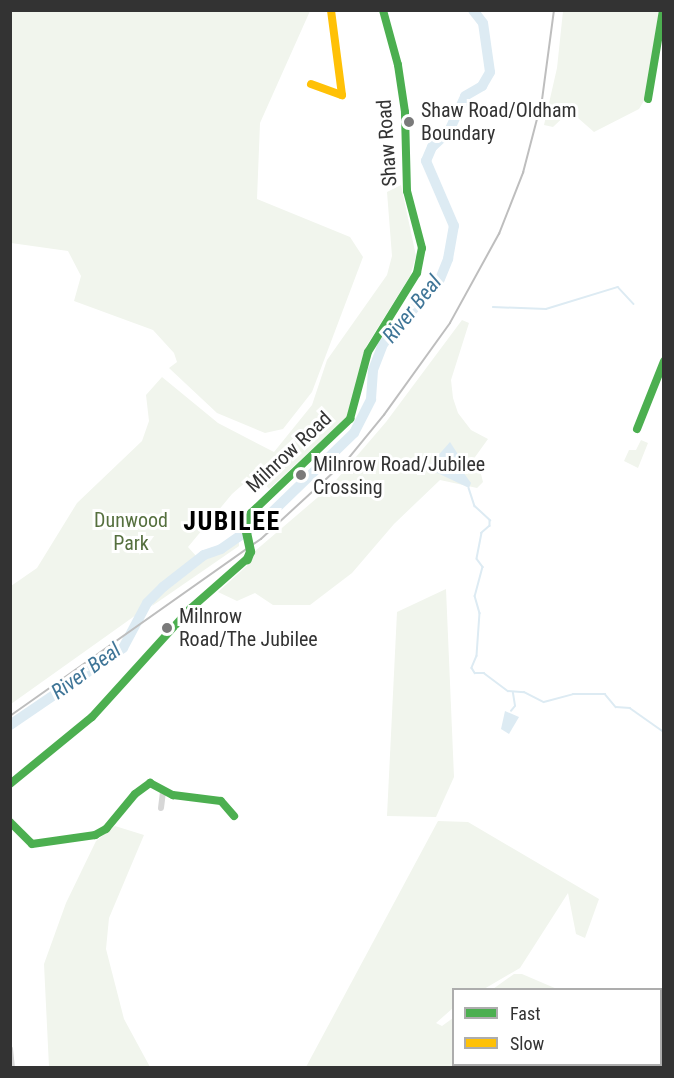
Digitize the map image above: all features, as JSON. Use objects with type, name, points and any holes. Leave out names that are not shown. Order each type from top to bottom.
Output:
[{"type":"main road","points":[[311,84],[342,95],[331,10]]},
{"type":"main road","name":"Shaw Road","points":[[383,10],[398,65],[405,112],[407,191],[422,249],[417,273]]},
{"type":"main road","points":[[648,99],[661,36],[663,10]]},
{"type":"main road","name":"Milnrow Road","points":[[10,784],[92,717],[190,609],[247,559],[250,551],[245,527],[251,513],[350,419],[368,352],[417,273]]},
{"type":"main road","points":[[637,429],[663,361]]},
{"type":"main road","points":[[10,822],[32,844],[95,835],[106,829],[144,786],[154,784],[163,792],[221,801],[234,816]]},
{"type":"street","points":[[161,808],[163,792]]},
{"type":"street","points":[[10,1049],[12,1068]]},
{"type":"green space","points":[[11,10],[310,11],[260,123],[257,199],[350,237],[363,257],[312,392],[283,429],[265,433],[217,413],[169,368],[177,362],[174,353],[153,330],[74,301],[81,276],[68,251],[11,243]]},
{"type":"green space","points":[[563,11],[659,11],[645,99],[639,109],[594,132],[570,111],[553,127],[544,125],[557,68]]},
{"type":"green space","name":"Dunwood Park","points":[[401,185],[416,256],[410,276],[367,345],[350,414],[269,489],[256,473],[232,494],[188,547],[197,557],[156,589],[136,615],[11,704],[11,586],[37,568],[77,503],[142,441],[149,421],[146,395],[162,377],[218,423],[274,452],[312,405],[327,360],[387,275],[392,256],[387,192]]},
{"type":"green space","points":[[462,320],[469,323],[451,380],[453,398],[458,413],[471,430],[488,439],[470,464],[480,470],[483,482],[477,488],[440,480],[394,524],[352,573],[310,605],[273,605],[255,593],[237,601],[218,592],[251,562],[255,551],[331,486],[386,422]]},
{"type":"green space","points":[[641,440],[648,443],[638,468],[624,461],[629,450],[636,450]]},
{"type":"green space","points":[[239,542],[239,546],[152,606],[161,591],[206,557]]},
{"type":"green space","points":[[446,589],[454,777],[436,817],[387,816],[397,612]]},
{"type":"green space","points":[[438,821],[468,822],[599,899],[585,938],[576,934],[568,893],[520,968],[486,988],[452,988],[452,1009],[436,1023],[442,1026],[452,1019],[452,1066],[575,1067],[306,1067]]},
{"type":"green space","points":[[115,826],[144,835],[109,918],[106,949],[124,1019],[150,1067],[49,1067],[44,964],[66,903],[96,841]]},
{"type":"green space","points":[[514,974],[522,974],[555,988],[494,988]]},
{"type":"green space","points":[[662,1030],[663,1067],[613,1067],[662,1066]]},
{"type":"shaded area","points":[[450,442],[461,459],[463,472],[471,483],[469,488],[427,468]]},
{"type":"shaded area","points":[[505,711],[519,717],[509,734],[501,729]]},
{"type":"waterway","name":"River Beal","points":[[10,725],[123,648],[147,603],[163,587],[204,555],[221,549],[267,517],[354,433],[371,399],[373,370],[383,344],[440,279],[448,259],[454,226],[426,161],[432,147],[449,131],[465,96],[482,86],[490,72],[483,23],[473,10]]},
{"type":"waterway","points":[[493,307],[546,309],[618,287],[634,304]]},
{"type":"waterway","points":[[469,488],[475,506],[490,520],[490,526],[482,533],[477,559],[483,567],[475,596],[480,613],[477,656],[472,668],[475,673],[484,673],[508,691],[524,692],[544,702],[573,694],[605,694],[616,707],[630,708],[664,732]]},
{"type":"waterway","points":[[511,711],[515,706],[513,693]]},
{"type":"tram line","points":[[10,716],[261,539],[348,459],[384,415],[450,323],[499,234],[523,173],[542,100],[554,10]]},
{"type":"traffic: fast","points":[[245,527],[251,513],[350,419],[368,352],[417,273],[422,248],[407,191],[405,112],[398,65],[383,10]]},
{"type":"traffic: fast","points":[[648,99],[663,10]]},
{"type":"traffic: fast","points":[[637,429],[664,361]]},
{"type":"traffic: fast","points":[[245,527],[250,551],[247,559]]},
{"type":"traffic: fast","points":[[10,784],[92,717],[190,609],[247,559]]},
{"type":"traffic: fast","points":[[10,822],[32,844],[95,835],[106,829],[135,794],[150,783],[173,795],[221,801],[234,816]]},
{"type":"traffic: slow","points":[[311,84],[342,95],[331,10]]},
{"type":"place","name":"Shaw Road/Oldham Boundary","points":[[409,122]]},
{"type":"place","name":"Milnrow Road/Jubilee Crossing","points":[[301,475]]},
{"type":"place","name":"Milnrow Road/The Jubilee","points":[[167,628]]},
{"type":"district","name":"JUBILEE","points":[[232,522]]}]
